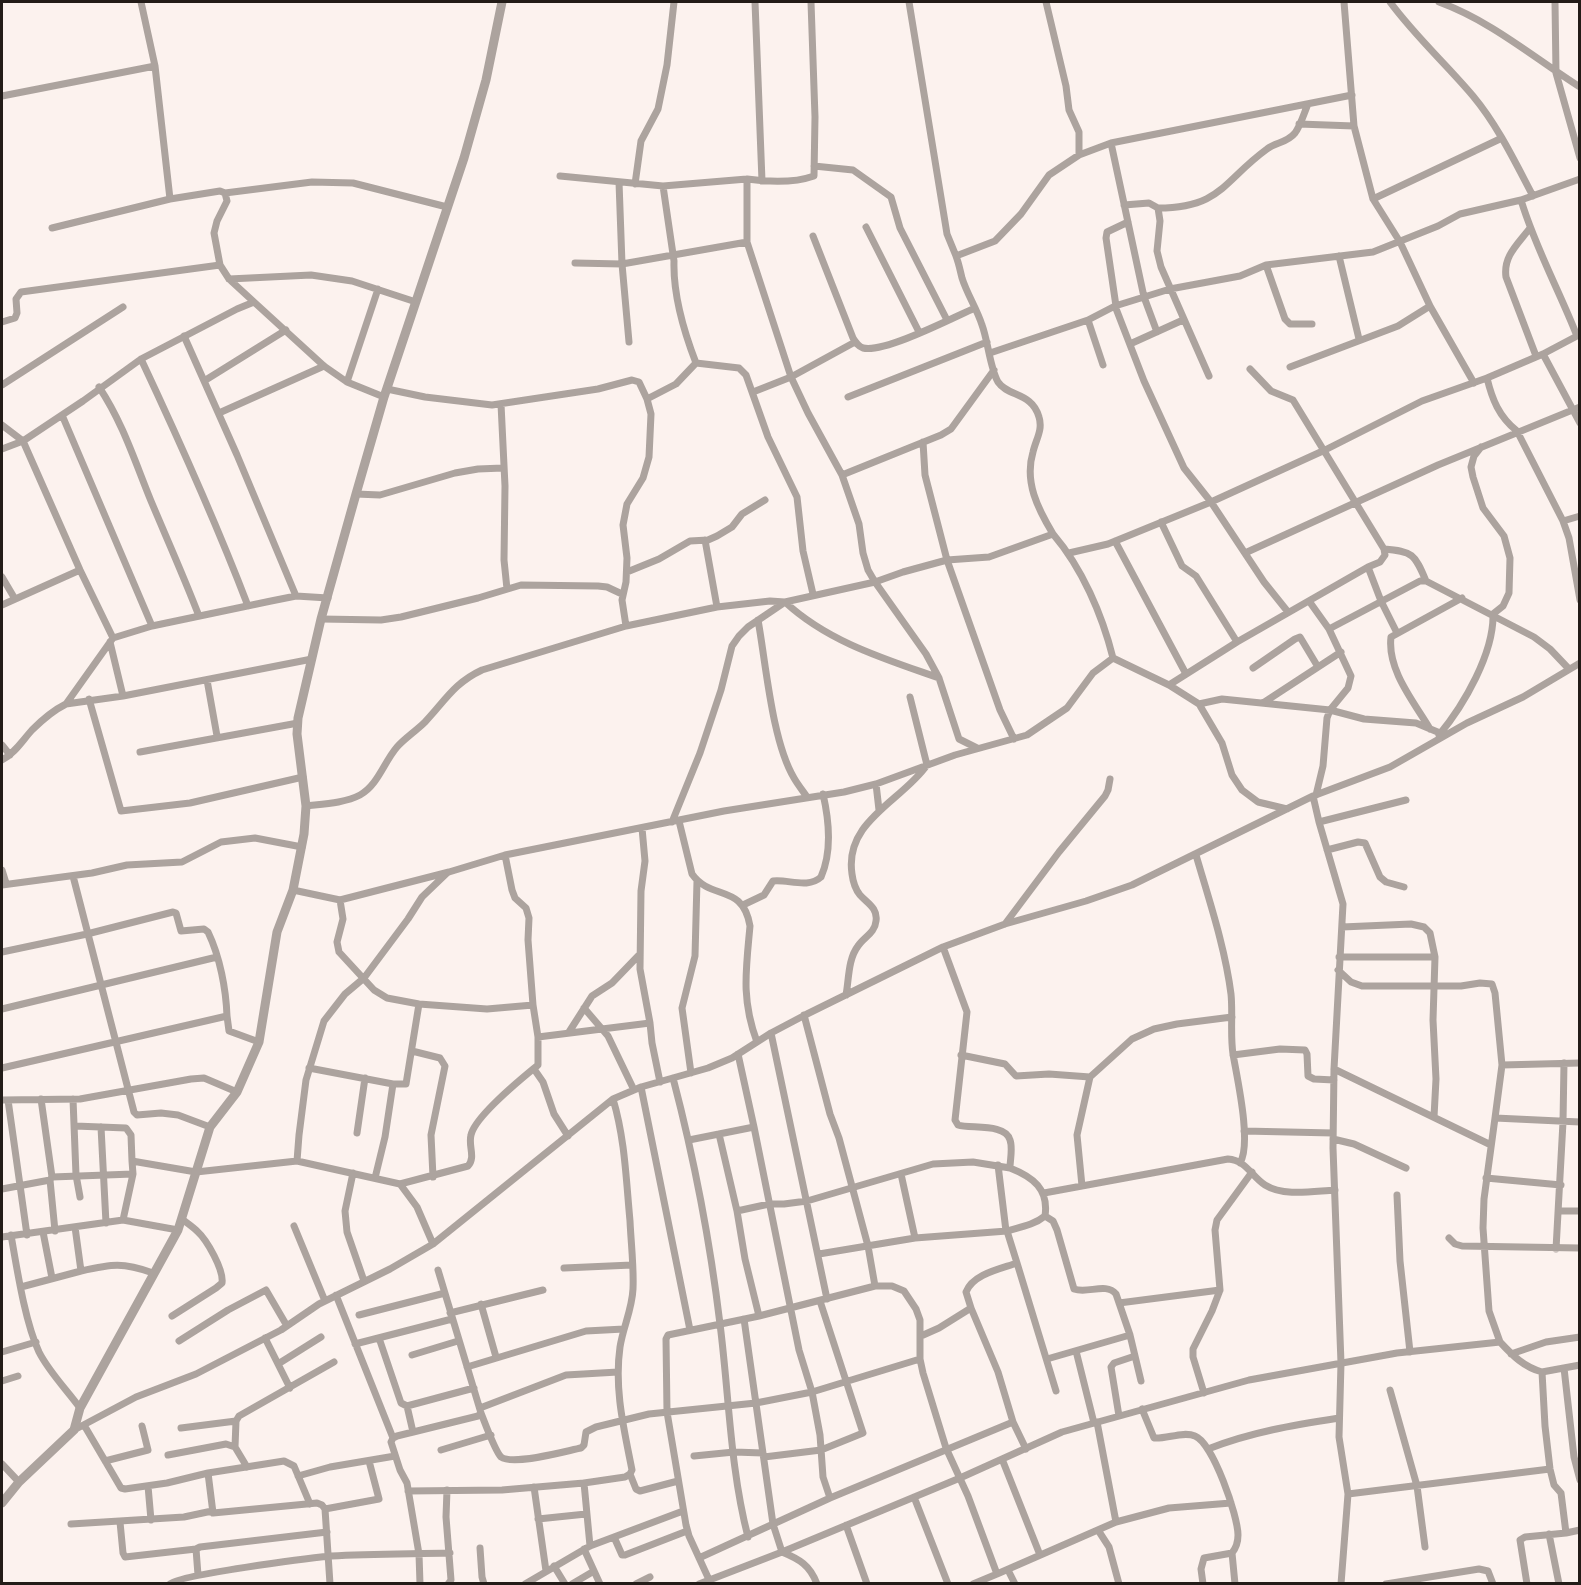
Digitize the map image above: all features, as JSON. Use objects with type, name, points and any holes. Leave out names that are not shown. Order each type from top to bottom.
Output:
[{"type":"street","points":[[141,2],[155,66],[170,199]]},
{"type":"street","points":[[74,1431],[80,1408],[178,1230],[210,1127],[237,1092],[259,1042],[276,932],[293,890],[302,847],[306,806],[298,723],[321,619],[386,393],[464,158],[486,80],[502,2]]},
{"type":"street","points":[[635,184],[641,141],[658,109],[667,65],[674,2]]},
{"type":"street","points":[[755,2],[762,181]]},
{"type":"street","points":[[560,177],[663,186],[747,179],[762,181],[805,179],[813,176],[815,117],[810,2]]},
{"type":"street","points":[[909,2],[947,234],[1000,384],[1005,389],[1026,399],[1039,415],[1039,436],[1030,469],[1032,490],[1038,510],[1053,534],[1069,553],[1099,615],[1113,658],[1169,685],[1199,704],[1222,743],[1233,775],[1242,790],[1258,802],[1287,809]]},
{"type":"street","points":[[1046,2],[1066,86],[1069,110],[1079,132],[1079,155]]},
{"type":"street","points":[[1344,2],[1354,126],[1373,199],[1400,242],[1430,306],[1474,383]]},
{"type":"street","points":[[1390,2],[1474,97],[1502,138],[1533,196]]},
{"type":"street","points":[[1439,2],[1462,10],[1502,34],[1556,73],[1580,87]]},
{"type":"street","points":[[1555,2],[1556,73],[1580,158]]},
{"type":"street","points":[[2,96],[155,66]]},
{"type":"street","points":[[956,256],[995,241],[1021,214],[1049,175],[1079,155],[1111,143],[1352,95]]},
{"type":"street","points":[[1124,205],[1149,203],[1158,208],[1185,208],[1206,200],[1220,191],[1267,149],[1286,141],[1295,133],[1308,104]]},
{"type":"street","points":[[1299,124],[1354,126]]},
{"type":"street","points":[[1373,199],[1502,138]]},
{"type":"street","points":[[1111,143],[1144,297],[1157,332]]},
{"type":"street","points":[[814,166],[853,170],[891,197],[900,228],[947,320]]},
{"type":"street","points":[[747,179],[747,242],[791,376],[808,413],[842,475],[859,524],[868,570],[874,582],[914,635],[939,678],[959,739],[955,755]]},
{"type":"street","points":[[990,353],[1088,320],[1116,306],[1170,289],[1240,276],[1266,265],[1373,252],[1460,214],[1521,200],[1580,179]]},
{"type":"street","points":[[52,228],[170,199],[220,191],[225,194],[312,182],[352,183],[447,207]]},
{"type":"street","points":[[619,182],[622,264],[629,342]]},
{"type":"street","points":[[663,186],[674,273],[685,334],[696,363]]},
{"type":"street","points":[[225,194],[227,201],[214,233],[220,265],[229,279],[324,366],[347,382],[386,393],[485,405],[598,389],[632,381],[639,382],[648,399],[651,414],[650,457],[643,478],[627,504],[623,525],[627,572],[622,594],[626,626]]},
{"type":"street","points":[[1069,553],[1115,541],[1210,502],[1325,450],[1422,401],[1487,378],[1578,335],[1530,228],[1521,200]]},
{"type":"street","points":[[1158,208],[1160,221],[1157,251],[1170,289],[1209,376]]},
{"type":"street","points":[[1128,222],[1107,232],[1106,238],[1116,306],[1144,381],[1184,468],[1264,582],[1288,612]]},
{"type":"street","points":[[866,227],[919,332]]},
{"type":"street","points":[[1530,228],[1507,258],[1504,267],[1506,277],[1539,355],[1576,409],[1580,423]]},
{"type":"street","points":[[813,236],[855,342],[864,348],[880,347],[975,308]]},
{"type":"street","points":[[575,262],[622,264],[747,242]]},
{"type":"street","points":[[1339,256],[1359,339]]},
{"type":"street","points":[[2,322],[15,318],[16,299],[21,292],[220,265]]},
{"type":"street","points":[[1266,265],[1285,319],[1290,324],[1312,324]]},
{"type":"street","points":[[229,279],[311,275],[352,281],[416,302]]},
{"type":"street","points":[[347,382],[378,289]]},
{"type":"street","points":[[2,449],[23,441],[141,358],[254,302]]},
{"type":"street","points":[[1290,367],[1398,326],[1430,306]]},
{"type":"street","points":[[2,385],[123,307]]},
{"type":"street","points":[[1088,320],[1103,365]]},
{"type":"street","points":[[1130,344],[1183,320]]},
{"type":"street","points":[[204,381],[286,330]]},
{"type":"street","points":[[183,336],[219,413],[296,596]]},
{"type":"street","points":[[753,392],[791,376],[855,342]]},
{"type":"street","points":[[848,398],[987,342]]},
{"type":"street","points":[[141,358],[176,433],[248,606]]},
{"type":"street","points":[[696,363],[739,368],[746,375],[768,437],[797,497],[803,551],[813,594]]},
{"type":"street","points":[[648,399],[676,384],[696,363]]},
{"type":"street","points":[[219,413],[324,366]]},
{"type":"street","points":[[1169,685],[1288,612],[1380,562],[1385,555],[1384,549],[1293,400],[1270,391],[1250,369]]},
{"type":"street","points":[[842,475],[951,429],[994,370]]},
{"type":"street","points":[[1487,378],[1492,400],[1510,426],[1517,431],[1563,521],[1569,538],[1580,600]]},
{"type":"street","points":[[99,387],[130,445],[150,500],[199,616]]},
{"type":"street","points":[[501,404],[505,486],[504,560],[507,589]]},
{"type":"street","points":[[1245,553],[1480,447],[1576,409]]},
{"type":"street","points":[[62,415],[152,626]]},
{"type":"street","points":[[2,425],[23,441],[112,640],[123,696]]},
{"type":"street","points":[[923,442],[925,475],[947,560],[1000,710],[1014,739]]},
{"type":"street","points":[[1480,447],[1471,467],[1473,477],[1483,508],[1504,536],[1510,558],[1509,593],[1503,606],[1493,614]]},
{"type":"street","points":[[356,494],[380,495],[455,472],[504,468]]},
{"type":"street","points":[[627,572],[659,559],[690,541],[705,540],[725,532],[742,514],[765,500]]},
{"type":"street","points":[[1563,521],[1580,516]]},
{"type":"street","points":[[1161,522],[1182,566],[1196,576],[1237,642]]},
{"type":"street","points":[[757,1042],[747,1010],[750,926],[748,916],[738,900],[697,881],[692,874],[676,822],[721,690],[732,646],[739,636],[758,620],[785,602],[874,582],[947,560],[989,557],[1053,534]]},
{"type":"street","points":[[705,540],[717,607]]},
{"type":"street","points":[[1115,541],[1186,674]]},
{"type":"street","points":[[1384,549],[1404,550],[1412,556],[1418,562],[1426,581]]},
{"type":"street","points":[[1368,567],[1397,633]]},
{"type":"street","points":[[2,605],[80,570]]},
{"type":"street","points":[[2,577],[15,599]]},
{"type":"street","points":[[1329,629],[1420,581],[1426,581],[1534,637],[1550,649],[1569,669]]},
{"type":"street","points":[[321,619],[381,620],[401,617],[521,585],[598,586],[607,587],[622,594]]},
{"type":"street","points":[[2,760],[10,755],[34,728],[66,704],[112,640],[152,626],[296,596],[328,598]]},
{"type":"street","points":[[1431,730],[1396,672],[1390,645],[1391,637],[1462,598]]},
{"type":"street","points":[[306,806],[338,801],[361,794],[380,773],[397,747],[432,714],[454,688],[470,675],[626,626],[717,607],[770,601],[785,602],[819,628],[868,653],[939,678]]},
{"type":"street","points":[[1309,601],[1329,629],[1341,652],[1349,669],[1351,682],[1345,693],[1330,710],[1325,725],[1322,773],[1314,795],[1319,822],[1343,904],[1338,970],[1333,1136],[1341,1362],[1339,1437],[1348,1494],[1341,1584]]},
{"type":"street","points":[[1431,744],[1461,704],[1479,669],[1493,630],[1493,614]]},
{"type":"street","points":[[758,620],[784,755],[793,777],[807,797]]},
{"type":"street","points":[[1253,668],[1300,637],[1318,667]]},
{"type":"street","points":[[1263,703],[1341,652]]},
{"type":"street","points":[[293,890],[340,900],[505,855],[724,811],[844,792],[876,784],[955,755],[1027,735],[1067,708],[1093,673],[1113,658]]},
{"type":"street","points":[[66,704],[123,696],[312,659]]},
{"type":"street","points":[[2,1503],[19,1482],[74,1431],[136,1397],[196,1374],[287,1326],[325,1301],[433,1244],[613,1099],[637,1089],[708,1068],[738,1054],[804,1015],[944,947],[1005,924],[1112,892],[1196,855],[1314,795],[1390,767],[1467,723],[1523,697],[1580,663]]},
{"type":"street","points":[[207,680],[217,736]]},
{"type":"street","points":[[910,697],[927,765]]},
{"type":"street","points":[[89,699],[121,811],[190,802],[303,777]]},
{"type":"street","points":[[1199,704],[1222,699],[1330,710],[1364,719],[1416,723],[1440,733]]},
{"type":"street","points":[[140,752],[217,736],[298,723]]},
{"type":"street","points":[[959,739],[977,748]]},
{"type":"street","points":[[2,744],[10,755]]},
{"type":"street","points":[[846,995],[852,957],[858,946],[872,933],[876,922],[874,909],[860,896],[854,886],[851,864],[853,853],[860,834],[879,810],[912,783],[927,765]]},
{"type":"street","points":[[1005,924],[1105,796],[1110,779]]},
{"type":"street","points":[[876,784],[879,810]]},
{"type":"street","points":[[743,905],[764,895],[772,881],[807,883],[821,877],[828,844],[823,794]]},
{"type":"street","points":[[1319,822],[1406,800]]},
{"type":"street","points":[[642,828],[645,861],[641,891],[641,980],[660,1082]]},
{"type":"street","points":[[2,870],[4,884],[73,876],[127,865],[182,862],[221,842],[255,838],[302,847]]},
{"type":"street","points":[[1327,850],[1358,842],[1365,843],[1380,877],[1386,882],[1404,887]]},
{"type":"street","points":[[132,1161],[196,1172],[297,1161],[400,1184],[433,1177],[463,1168],[471,1163],[471,1134],[478,1120],[540,1061],[532,1005],[529,918],[526,908],[516,898],[505,855]]},
{"type":"street","points":[[1196,855],[1225,959],[1231,994],[1233,1055],[1245,1148],[1240,1163]]},
{"type":"street","points":[[297,1161],[309,1068],[324,1021],[345,994],[364,978],[422,897],[449,872]]},
{"type":"street","points":[[73,876],[135,1115],[161,1113],[178,1115],[210,1127]]},
{"type":"street","points":[[691,1073],[682,1008],[695,956],[697,881]]},
{"type":"street","points":[[340,900],[343,926],[338,938],[338,949],[342,957],[374,990],[387,998],[419,1004],[487,1009],[532,1005]]},
{"type":"street","points":[[2,952],[176,913],[181,931],[208,930],[217,957],[226,1000],[229,1031],[259,1042]]},
{"type":"street","points":[[1342,927],[1411,924],[1424,927],[1432,939],[1435,957],[1433,985],[1436,1079],[1434,1117]]},
{"type":"street","points":[[944,947],[967,1012],[955,1120],[958,1125],[985,1126],[1007,1135],[1011,1142],[1010,1168]]},
{"type":"street","points":[[569,1032],[592,996],[612,983],[640,954]]},
{"type":"street","points":[[2,1009],[217,957]]},
{"type":"street","points":[[1339,957],[1435,957]]},
{"type":"street","points":[[1338,970],[1351,982],[1362,986],[1492,984],[1495,993],[1502,1065],[1486,1178],[1483,1228],[1490,1311],[1500,1342],[1528,1368],[1542,1372],[1580,1365]]},
{"type":"street","points":[[309,1068],[404,1085],[407,1083],[419,1004]]},
{"type":"street","points":[[584,1008],[602,1027],[637,1089],[690,1330]]},
{"type":"street","points":[[804,1015],[868,1246],[875,1286]]},
{"type":"street","points":[[2,1068],[227,1016]]},
{"type":"street","points":[[1082,1186],[1077,1135],[1090,1077],[1132,1039],[1154,1029],[1232,1017]]},
{"type":"street","points":[[538,1037],[602,1027],[650,1023]]},
{"type":"street","points":[[694,1456],[734,1452],[764,1455],[821,1450],[863,1432],[846,1383],[823,1300],[819,1254],[771,1033]]},
{"type":"street","points":[[1233,1055],[1280,1049],[1305,1050],[1308,1076],[1314,1079],[1334,1080]]},
{"type":"street","points":[[412,1051],[440,1058],[445,1066],[432,1135],[433,1177]]},
{"type":"street","points":[[738,1054],[799,1350],[812,1392],[820,1435],[824,1478],[830,1498]]},
{"type":"street","points":[[961,1055],[1005,1064],[1016,1076],[1049,1074],[1090,1077]]},
{"type":"street","points":[[1556,1249],[1564,1063]]},
{"type":"street","points":[[1502,1065],[1580,1063]]},
{"type":"street","points":[[534,1068],[546,1088],[554,1114],[568,1136]]},
{"type":"street","points":[[1334,1069],[1491,1145]]},
{"type":"street","points":[[27,1234],[5,1100],[73,1099],[204,1078],[237,1092]]},
{"type":"street","points":[[357,1133],[365,1078]]},
{"type":"street","points":[[673,1078],[689,1140],[720,1323],[734,1452],[748,1536]]},
{"type":"street","points":[[375,1178],[385,1137],[393,1084]]},
{"type":"street","points":[[41,1098],[55,1231]]},
{"type":"street","points":[[73,1099],[76,1175],[80,1197]]},
{"type":"street","points":[[613,1099],[624,1148],[632,1265],[633,1294],[624,1329],[618,1372],[623,1421],[632,1470],[630,1474]]},
{"type":"street","points":[[1495,1118],[1580,1122]]},
{"type":"street","points":[[75,1126],[126,1128],[129,1131],[133,1174],[123,1220]]},
{"type":"street","points":[[101,1127],[106,1223]]},
{"type":"street","points":[[689,1140],[754,1127]]},
{"type":"street","points":[[1244,1131],[1333,1136],[1406,1168]]},
{"type":"street","points":[[719,1134],[759,1316]]},
{"type":"street","points":[[1044,1193],[1221,1160],[1235,1160],[1252,1172],[1263,1184],[1281,1191],[1335,1190]]},
{"type":"street","points":[[737,1211],[770,1204],[807,1201],[933,1164],[956,1161],[998,1165],[1024,1174],[1041,1187],[1047,1206],[1045,1216]]},
{"type":"street","points":[[998,1165],[1007,1231],[1056,1391]]},
{"type":"street","points":[[1204,1393],[1193,1357],[1193,1349],[1220,1290],[1215,1230],[1217,1220],[1252,1172]]},
{"type":"street","points":[[353,1173],[345,1211],[347,1232],[364,1281]]},
{"type":"street","points":[[2,1189],[76,1175],[133,1174]]},
{"type":"street","points":[[901,1174],[915,1238]]},
{"type":"street","points":[[1486,1178],[1560,1185]]},
{"type":"street","points":[[400,1184],[417,1207],[433,1244]]},
{"type":"street","points":[[1397,1195],[1400,1261],[1410,1352]]},
{"type":"street","points":[[1558,1212],[1580,1211]]},
{"type":"street","points":[[819,1254],[915,1238],[1007,1231],[1026,1226],[1045,1216]]},
{"type":"street","points":[[1045,1216],[1053,1221],[1057,1230],[1074,1289],[1080,1291],[1112,1289],[1130,1335],[1141,1382]]},
{"type":"street","points":[[172,1316],[216,1288],[222,1283],[223,1276],[208,1245],[198,1232],[182,1219]]},
{"type":"street","points":[[2,1237],[123,1220],[178,1230]]},
{"type":"street","points":[[294,1226],[325,1301]]},
{"type":"street","points":[[75,1227],[81,1271]]},
{"type":"street","points":[[43,1232],[52,1278]]},
{"type":"street","points":[[11,1235],[21,1287],[36,1342],[46,1364],[80,1408]]},
{"type":"street","points":[[1449,1239],[1462,1246],[1580,1248]]},
{"type":"street","points":[[1017,1263],[995,1270],[972,1282],[966,1292],[970,1308],[998,1372],[1013,1422],[1026,1449]]},
{"type":"street","points":[[21,1287],[81,1271],[119,1264],[130,1265],[153,1273]]},
{"type":"street","points":[[564,1268],[632,1265]]},
{"type":"street","points":[[438,1270],[481,1411],[499,1454],[503,1458],[528,1458],[581,1448],[584,1445],[586,1432],[591,1428],[667,1412],[756,1403],[812,1392],[920,1359]]},
{"type":"street","points":[[710,1581],[687,1531],[683,1511],[667,1412],[666,1339],[670,1333],[759,1316],[875,1286],[892,1286],[904,1291],[916,1309],[921,1336],[920,1359],[946,1448],[997,1574]]},
{"type":"street","points":[[179,1341],[228,1310],[266,1290],[287,1326]]},
{"type":"street","points":[[355,1344],[451,1317],[481,1304],[543,1290]]},
{"type":"street","points":[[1119,1303],[1220,1290]]},
{"type":"street","points":[[359,1315],[445,1293]]},
{"type":"street","points":[[336,1295],[393,1438],[391,1442],[408,1491],[419,1554],[420,1584]]},
{"type":"street","points":[[481,1304],[496,1357]]},
{"type":"street","points":[[921,1336],[939,1328],[970,1308]]},
{"type":"street","points":[[744,1319],[773,1524],[782,1552],[806,1565],[817,1584]]},
{"type":"street","points":[[467,1366],[586,1331],[624,1329]]},
{"type":"street","points":[[1047,1359],[1130,1335]]},
{"type":"street","points":[[278,1364],[321,1337]]},
{"type":"street","points":[[1511,1354],[1546,1342],[1580,1337]]},
{"type":"street","points":[[265,1338],[290,1388]]},
{"type":"street","points":[[379,1338],[401,1403],[407,1406],[474,1388]]},
{"type":"street","points":[[412,1356],[458,1341]]},
{"type":"street","points":[[2,1352],[36,1342]]},
{"type":"street","points":[[699,1584],[960,1478],[1062,1431],[1249,1380],[1333,1366],[1341,1362],[1500,1342]]},
{"type":"street","points":[[1076,1351],[1095,1422],[1116,1522]]},
{"type":"street","points":[[1119,1416],[1111,1367],[1114,1363],[1135,1356]]},
{"type":"street","points":[[181,1428],[236,1421],[250,1409],[334,1362]]},
{"type":"street","points":[[1564,1368],[1574,1457],[1580,1480]]},
{"type":"street","points":[[393,1438],[478,1416],[481,1411],[566,1375],[618,1372]]},
{"type":"street","points":[[1542,1372],[1550,1469],[1554,1485],[1561,1493],[1566,1533]]},
{"type":"street","points":[[2,1381],[18,1376]]},
{"type":"street","points":[[1390,1390],[1417,1486],[1425,1547]]},
{"type":"street","points":[[407,1406],[414,1432]]},
{"type":"street","points":[[1142,1409],[1154,1438],[1188,1434],[1200,1439],[1208,1449],[1226,1488],[1238,1536],[1233,1553],[1235,1584]]},
{"type":"street","points":[[1208,1449],[1233,1439],[1264,1431],[1339,1418]]},
{"type":"street","points":[[236,1421],[235,1447],[247,1467]]},
{"type":"street","points":[[699,1558],[830,1498],[1013,1422]]},
{"type":"street","points":[[84,1425],[121,1488],[148,1486],[208,1473],[284,1461],[294,1466],[310,1504]]},
{"type":"street","points":[[105,1461],[148,1450],[142,1426]]},
{"type":"street","points":[[441,1450],[491,1435]]},
{"type":"street","points":[[168,1455],[215,1445],[226,1444],[235,1447]]},
{"type":"street","points":[[298,1476],[330,1467],[395,1456]]},
{"type":"street","points":[[1002,1459],[1040,1555]]},
{"type":"street","points":[[325,1509],[379,1499],[369,1461]]},
{"type":"street","points":[[2,1464],[19,1482]]},
{"type":"street","points":[[1348,1494],[1550,1469]]},
{"type":"street","points":[[208,1473],[212,1511]]},
{"type":"street","points":[[630,1474],[634,1479],[636,1489],[640,1491],[678,1481]]},
{"type":"street","points":[[408,1491],[502,1490],[584,1483],[630,1474]]},
{"type":"street","points":[[584,1483],[587,1547],[600,1584]]},
{"type":"street","points":[[148,1486],[151,1520]]},
{"type":"street","points":[[534,1487],[546,1571]]},
{"type":"street","points":[[447,1490],[446,1517],[451,1580],[448,1584]]},
{"type":"street","points":[[914,1497],[948,1584]]},
{"type":"street","points":[[71,1524],[151,1520],[184,1517],[212,1511],[216,1514],[317,1503],[325,1509],[330,1584]]},
{"type":"street","points":[[974,1584],[1116,1522],[1169,1508],[1231,1503]]},
{"type":"street","points":[[529,1583],[587,1547],[683,1511]]},
{"type":"street","points":[[538,1519],[586,1514]]},
{"type":"street","points":[[120,1522],[125,1557],[327,1532]]},
{"type":"street","points":[[846,1525],[867,1584]]},
{"type":"street","points":[[1098,1530],[1109,1547],[1117,1583]]},
{"type":"street","points":[[1527,1584],[1520,1540],[1525,1537],[1580,1530]]},
{"type":"street","points":[[614,1537],[622,1556],[625,1556],[687,1531]]},
{"type":"street","points":[[1549,1534],[1559,1584]]},
{"type":"street","points":[[480,1548],[484,1584]]},
{"type":"street","points":[[196,1549],[198,1575]]},
{"type":"street","points":[[170,1584],[174,1580],[198,1575],[328,1557],[450,1553]]},
{"type":"street","points":[[1203,1584],[1201,1569],[1204,1558],[1233,1553]]},
{"type":"street","points":[[554,1566],[564,1584]]},
{"type":"street","points":[[1386,1584],[1479,1569],[1488,1571],[1493,1584]]},
{"type":"street","points":[[1008,1570],[1015,1584]]},
{"type":"street","points":[[572,1584],[594,1571]]},
{"type":"street","points":[[636,1584],[650,1577]]}]
